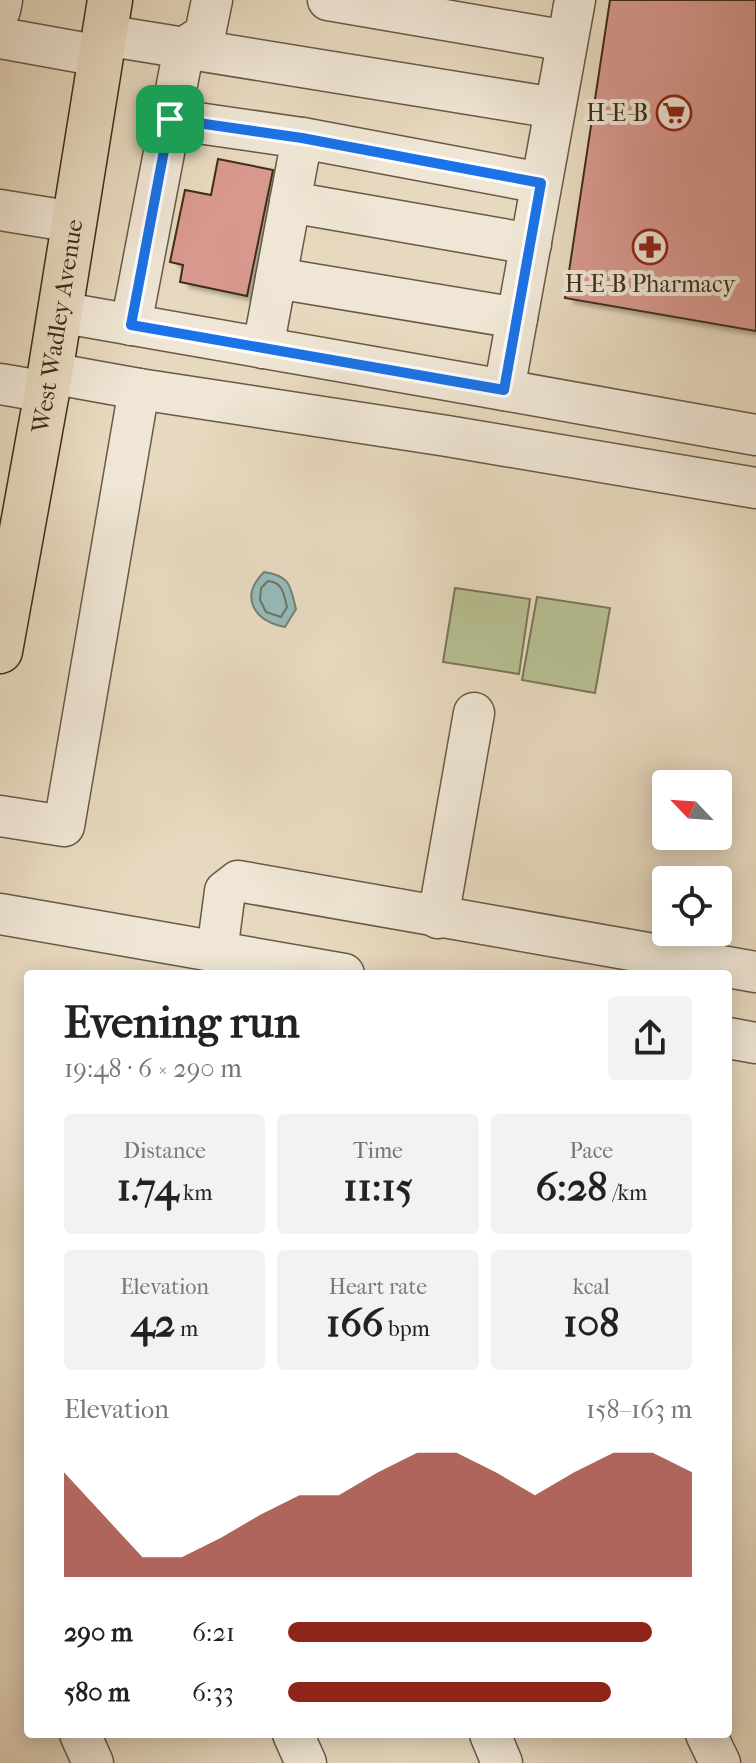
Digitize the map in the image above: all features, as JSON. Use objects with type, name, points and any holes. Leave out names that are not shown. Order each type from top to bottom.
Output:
[{"type":"main road","name":"West Wadley Avenue","points":[[0,651],[7,570],[48,382],[105,30]]},
{"type":"street","points":[[0,10],[2,0]]},
{"type":"street","points":[[131,325],[184,48],[205,34],[212,0]]},
{"type":"street","points":[[328,0],[567,41]]},
{"type":"street","points":[[504,390],[575,0]]},
{"type":"street","points":[[0,38],[105,30],[184,48],[555,108]]},
{"type":"street","points":[[170,119],[302,138],[541,183]]},
{"type":"street","points":[[263,348],[302,138]]},
{"type":"street","points":[[290,202],[531,244]]},
{"type":"street","points":[[0,210],[74,222]]},
{"type":"street","points":[[276,278],[517,318]]},
{"type":"street","points":[[59,312],[756,435]]},
{"type":"street","points":[[0,384],[48,382],[139,389],[756,488]]},
{"type":"street","points":[[0,816],[64,826],[139,389]]},
{"type":"street","points":[[438,918],[474,713]]},
{"type":"street","points":[[217,952],[225,891],[238,881],[756,972]]},
{"type":"street","points":[[0,914],[145,957],[217,952],[318,970]]},
{"type":"street","points":[[732,1039],[756,1043]]},
{"type":"street","points":[[82,1738],[93,1763]]},
{"type":"street","points":[[295,1738],[306,1763]]},
{"type":"street","points":[[492,1738],[502,1763]]},
{"type":"street","points":[[708,1738],[720,1763]]},
{"type":"green space","points":[[455,588],[530,599],[519,674],[443,662]]},
{"type":"green space","points":[[537,597],[610,608],[595,693],[522,680]]},
{"type":"water","points":[[264,572],[280,576],[290,588],[296,609],[285,627],[265,619],[254,607],[252,590]]},
{"type":"building","name":"H-E-B","points":[[610,0],[756,0],[756,331],[565,298]]},
{"type":"building","points":[[218,159],[273,170],[247,296],[180,282],[183,265],[170,262],[185,190],[211,195]]},
{"type":"place","name":"H-E-B","points":[[674,113]]},
{"type":"place","name":"H-E-B Pharmacy","points":[[650,247]]},
{"type":"route","points":[[170,119],[302,138],[541,183],[504,390],[131,325],[170,119]]}]
